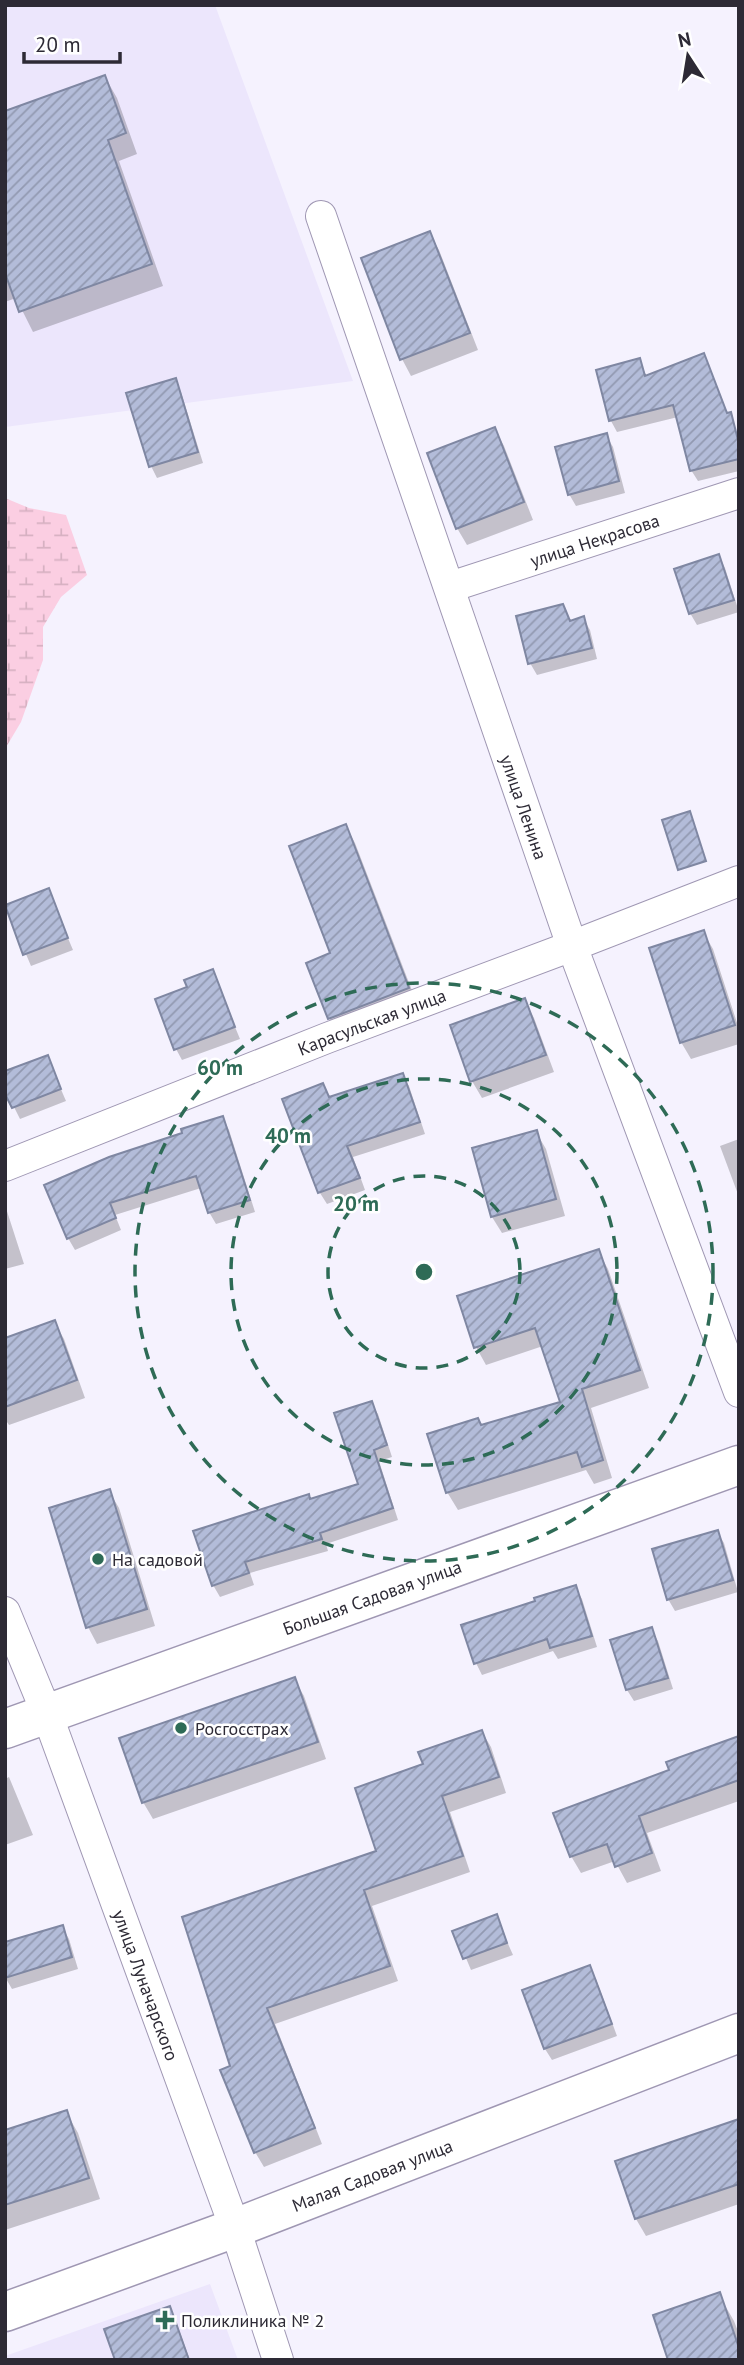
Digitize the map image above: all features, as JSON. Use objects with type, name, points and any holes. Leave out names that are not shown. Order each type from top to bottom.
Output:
[{"type":"street","name":"улица Ленина","points":[[321,216],[572,946],[739,1392]]},
{"type":"street","name":"улица Некрасова","points":[[450,587],[739,493]]},
{"type":"street","name":"Карасульская улица","points":[[5,1166],[327,1038],[739,881]]},
{"type":"street","name":"Большая Садовая улица","points":[[5,1729],[739,1465]]},
{"type":"street","name":"улица Луначарского","points":[[5,1612],[47,1714],[235,2228],[278,2360]]},
{"type":"street","name":"Малая Садовая улица","points":[[5,2312],[235,2228],[739,2033]]},
{"type":"shaded area","points":[[5,5],[215,5],[353,381],[5,427]]},
{"type":"shaded area","name":"Поликлиника № 2","points":[[210,2284],[238,2360],[5,2360],[5,2356]]},
{"type":"green space","points":[[5,498],[29,508],[66,515],[87,575],[61,597],[43,627],[43,660],[21,722],[5,749]]},
{"type":"building","points":[[105,75],[126,133],[108,140],[152,264],[19,312],[5,273],[5,111]]},
{"type":"building","points":[[430,231],[470,333],[400,360],[361,258]]},
{"type":"building","points":[[704,353],[727,413],[731,412],[739,444],[739,459],[690,471],[673,405],[609,421],[596,370],[640,358],[645,376]]},
{"type":"building","points":[[176,378],[198,452],[149,467],[126,393]]},
{"type":"building","points":[[495,427],[524,502],[456,529],[427,453]]},
{"type":"building","points":[[607,433],[619,481],[568,495],[555,447]]},
{"type":"building","points":[[719,554],[734,600],[689,614],[674,569]]},
{"type":"building","points":[[563,604],[570,621],[584,616],[592,648],[528,664],[516,616]]},
{"type":"building","points":[[690,811],[706,861],[678,870],[662,820]]},
{"type":"building","points":[[346,824],[409,988],[328,1019],[306,963],[330,953],[289,846]]},
{"type":"building","points":[[49,888],[68,938],[23,955],[5,905]]},
{"type":"building","points":[[704,930],[735,1025],[680,1043],[649,948]]},
{"type":"building","points":[[213,969],[235,1027],[174,1050],[155,999],[187,987],[184,980]]},
{"type":"building","points":[[525,998],[546,1055],[470,1082],[450,1025]]},
{"type":"building","points":[[48,1055],[61,1089],[12,1108],[5,1094],[5,1071]]},
{"type":"building","points":[[403,1073],[420,1122],[347,1146],[360,1178],[318,1193],[282,1099],[323,1083],[329,1097]]},
{"type":"building","points":[[223,1116],[250,1200],[208,1213],[196,1176],[110,1203],[116,1218],[67,1239],[44,1185],[109,1157],[182,1133],[181,1129]]},
{"type":"building","points":[[537,1130],[556,1199],[491,1217],[472,1148]]},
{"type":"building","points":[[599,1249],[640,1370],[582,1389],[603,1460],[582,1467],[577,1452],[446,1493],[427,1434],[478,1418],[481,1425],[560,1402],[535,1328],[474,1348],[457,1296]]},
{"type":"building","points":[[55,1320],[77,1380],[5,1407],[5,1338]]},
{"type":"building","points":[[372,1401],[387,1445],[374,1450],[393,1508],[320,1533],[322,1539],[245,1562],[249,1573],[212,1586],[193,1531],[309,1494],[310,1499],[358,1484],[334,1413]]},
{"type":"building","name":"На садовой","points":[[110,1489],[147,1609],[86,1628],[49,1508]]},
{"type":"building","points":[[718,1530],[733,1580],[667,1600],[652,1549]]},
{"type":"building","points":[[576,1585],[592,1636],[550,1648],[547,1639],[474,1664],[461,1625]]},
{"type":"building","points":[[652,1627],[668,1678],[626,1690],[610,1640]]},
{"type":"building","points":[[295,1677],[318,1742],[142,1803],[119,1738]]},
{"type":"building","points":[[482,1730],[499,1777],[442,1796],[463,1856],[364,1890],[390,1966],[267,2008],[315,2128],[254,2153],[220,2070],[230,2066],[182,1917],[376,1851],[355,1788],[423,1764],[418,1752]]},
{"type":"building","points":[[739,1736],[739,1780],[639,1816],[652,1853],[615,1867],[607,1844],[570,1857],[553,1813],[669,1770],[666,1762]]},
{"type":"building","points":[[497,1914],[507,1943],[463,1959],[452,1931]]},
{"type":"building","points":[[63,1925],[72,1957],[5,1978],[5,1942]]},
{"type":"building","points":[[590,1965],[612,2024],[544,2049],[522,1990]]},
{"type":"building","points":[[67,2110],[89,2178],[5,2205],[5,2130]]},
{"type":"building","points":[[739,2119],[739,2184],[635,2219],[615,2161]]},
{"type":"building","points":[[720,2292],[739,2348],[739,2360],[668,2360],[653,2315]]},
{"type":"building","points":[[170,2306],[189,2360],[115,2360],[104,2329]]},
{"type":"place","name":"На садовой","points":[[98,1559]]},
{"type":"place","name":"Росгосстрах","points":[[181,1728]]},
{"type":"place","name":"Поликлиника № 2","points":[[165,2320]]}]
